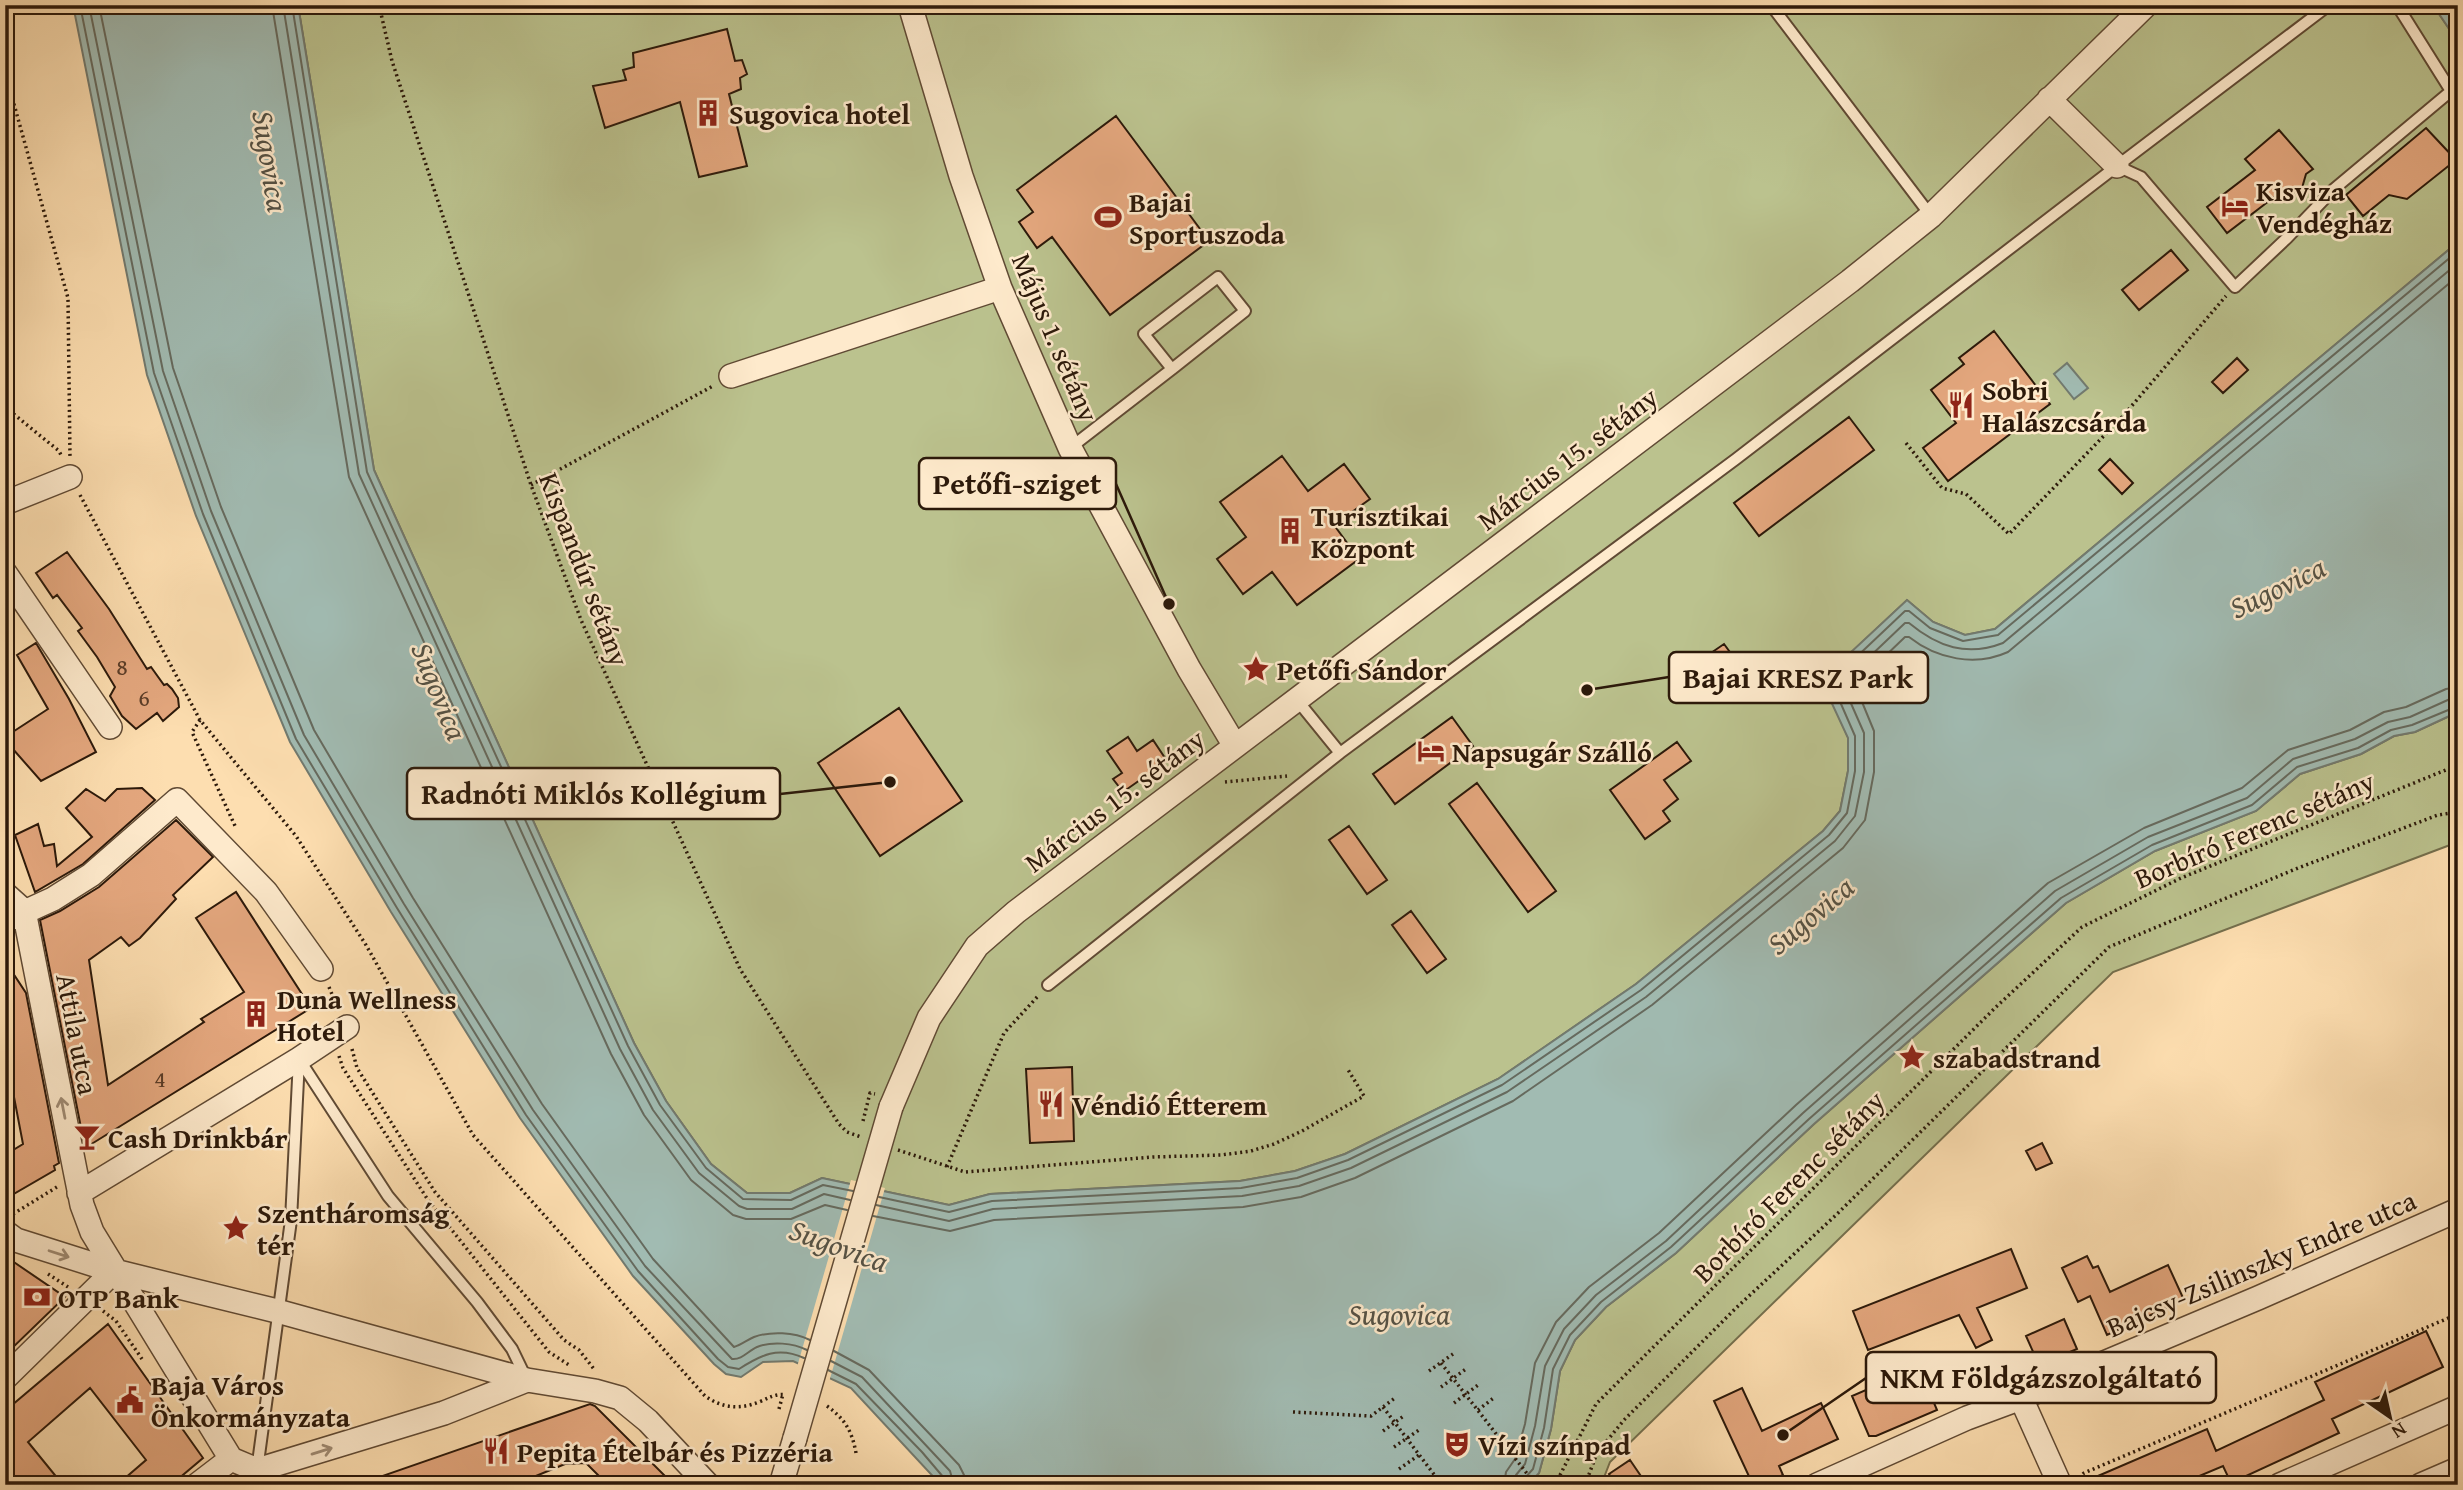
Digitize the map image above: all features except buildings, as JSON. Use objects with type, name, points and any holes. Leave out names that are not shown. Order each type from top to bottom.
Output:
[{"type":"street","name":"Május 1. sétány","points":[[910,5],[961,176],[1000,288],[1070,447],[1189,668],[1235,746]]},
{"type":"street","name":"Március 15. sétány","points":[[782,1485],[891,1107],[929,1018],[977,946],[1016,912],[1850,281],[1931,216],[2146,5]]},
{"type":"street","points":[[2049,99],[2116,166]]},
{"type":"street","points":[[731,376],[1000,288]]},
{"type":"street","points":[[5,503],[71,477]]},
{"type":"street","points":[[5,573],[110,727]]},
{"type":"street","points":[[5,894],[15,916],[53,899],[91,875],[177,800],[266,892],[321,969]]},
{"type":"street","name":"Attila utca","points":[[15,916],[78,1184]]},
{"type":"street","points":[[347,1027],[299,1059],[78,1184],[92,1232],[231,1459],[255,1477],[444,1413],[527,1380]]},
{"type":"street","name":"Bajcsy-Zsilinszky Endre utca","points":[[1817,1485],[1967,1418],[2258,1298],[2458,1210]]},
{"type":"street","points":[[5,1232],[16,1240],[114,1271],[277,1311],[527,1380],[596,1381],[648,1421],[708,1485]]},
{"type":"street","points":[[5,1378],[114,1271]]},
{"type":"street","points":[[2021,1398],[2060,1485]]},
{"type":"street","points":[[2280,1485],[2458,1406]]},
{"type":"street","points":[[197,1485],[231,1459]]},
{"type":"street","points":[[2421,1485],[2458,1469]]},
{"type":"lane","points":[[1771,5],[1931,216]]},
{"type":"lane","points":[[1048,985],[1340,753],[1897,338],[2116,166],[2329,5]]},
{"type":"lane","points":[[2116,166],[2141,177],[2235,287],[2334,189],[2451,91],[2398,5]]},
{"type":"lane","points":[[1070,447],[1172,369],[1245,311],[1218,276],[1144,334],[1172,369]]},
{"type":"lane","points":[[1297,700],[1340,753]]},
{"type":"lane","points":[[255,1477],[290,1220],[299,1059]]},
{"type":"lane","points":[[299,1059],[388,1196],[477,1302],[512,1349],[527,1380]]},
{"type":"path","name":"Kispandúr sétány","points":[[379,5],[392,61],[531,485],[581,620],[740,969],[847,1132],[869,1140]]},
{"type":"path","points":[[5,72],[68,298],[71,477],[200,720],[296,836],[366,945],[473,1135],[705,1396],[717,1405],[728,1408],[755,1404],[776,1394],[794,1397]]},
{"type":"path","points":[[1906,443],[1941,488],[1966,495],[2009,534],[2123,416],[2235,287]]},
{"type":"path","points":[[531,485],[731,376]]},
{"type":"path","points":[[5,407],[59,451]]},
{"type":"path","points":[[200,720],[192,732],[237,831]]},
{"type":"path","name":"Borbíró Ferenc sétány","points":[[1555,1485],[1596,1404],[1996,1007],[2082,927],[2181,878],[2458,765]]},
{"type":"path","points":[[1222,783],[1317,773]]},
{"type":"path","points":[[1585,1485],[1597,1453],[1624,1420],[2109,947],[2311,863],[2438,816],[2458,812]]},
{"type":"path","points":[[321,969],[347,1027],[357,1068],[435,1192],[564,1340],[579,1350],[596,1381]]},
{"type":"path","points":[[947,1167],[1004,1032],[1048,985]]},
{"type":"path","points":[[347,1027],[337,1052],[343,1068],[428,1200],[550,1352],[572,1367]]},
{"type":"path","points":[[891,1148],[965,1172],[1251,1151],[1302,1131],[1364,1096],[1347,1068]]},
{"type":"path","points":[[859,1136],[870,1093]]},
{"type":"path","points":[[5,1219],[78,1184]]},
{"type":"path","points":[[40,1268],[116,1321],[148,1366]]},
{"type":"path","points":[[2073,1485],[2084,1473],[2458,1314]]},
{"type":"path","points":[[1429,1371],[1453,1354]]},
{"type":"path","points":[[1441,1363],[1532,1480]]},
{"type":"path","points":[[584,1369],[596,1381]]},
{"type":"path","points":[[1441,1387],[1466,1369]]},
{"type":"path","points":[[1454,1403],[1478,1385]]},
{"type":"path","points":[[1478,1410],[1496,1397]]},
{"type":"path","points":[[1293,1412],[1371,1416],[1395,1398]]},
{"type":"path","points":[[826,1405],[842,1417],[853,1434],[856,1453]]},
{"type":"path","points":[[1383,1407],[1442,1485]]},
{"type":"path","points":[[1383,1431],[1405,1415]]},
{"type":"path","points":[[1394,1447],[1419,1430]]},
{"type":"path","points":[[1399,1469],[1419,1455]]},
{"type":"green space","points":[[298,5],[2433,5],[2458,42],[2458,242],[1995,629],[1965,635],[1933,622],[1907,600],[1822,680],[1848,737],[1848,771],[1840,811],[1823,831],[1636,984],[1498,1079],[1345,1154],[1295,1171],[1240,1181],[990,1194],[949,1205],[822,1178],[790,1193],[747,1193],[711,1164],[666,1101],[634,1043],[374,470]]},
{"type":"green space","points":[[2458,712],[2458,842],[2113,972],[1610,1462],[1601,1485],[1528,1485],[1539,1473],[1551,1429],[1560,1371],[1575,1340],[1606,1307],[1676,1253],[1814,1124],[2066,903],[2155,851],[2256,811],[2300,774],[2361,754],[2394,736],[2415,732]]},
{"type":"water","name":"Sugovica","points":[[73,5],[298,5],[374,470],[634,1043],[666,1101],[711,1164],[747,1193],[790,1193],[822,1178],[949,1205],[990,1194],[1240,1181],[1295,1171],[1345,1154],[1498,1079],[1636,984],[1823,831],[1840,811],[1848,771],[1848,738],[1821,680],[1907,600],[1933,622],[1965,635],[1995,629],[2458,242],[2458,712],[2415,732],[2394,736],[2361,754],[2300,774],[2256,811],[2155,851],[2066,903],[1814,1124],[1676,1253],[1606,1307],[1575,1340],[1560,1371],[1551,1429],[1539,1473],[1528,1485],[941,1485],[851,1388],[793,1361],[763,1362],[741,1377],[726,1374],[633,1276],[520,1118],[391,912],[290,742],[196,516],[147,375]]},
{"type":"water","points":[[2433,5],[2458,5],[2458,42]]},
{"type":"water","points":[[2067,363],[2088,388],[2074,399],[2054,374]]},
{"type":"pier","points":[[851,1180],[885,1188],[829,1382],[797,1367]]},
{"type":"place","name":"Sugovica hotel","points":[[708,113]]},
{"type":"place","name":"Kisviza Vendégház","points":[[2235,206]]},
{"type":"place","name":"Bajai Sportuszoda","points":[[1108,217]]},
{"type":"place","name":"Sobri Halászcsárda","points":[[1961,405]]},
{"type":"place","name":"Turisztikai Központ","points":[[1290,531]]},
{"type":"place","name":"Petőfi-sziget","points":[[1169,604]]},
{"type":"place","name":"Petőfi Sándor","points":[[1256,669]]},
{"type":"place","name":"Bajai KRESZ Park","points":[[1587,690]]},
{"type":"place","name":"Napsugár Szálló","points":[[1431,751]]},
{"type":"place","name":"Radnóti Miklós Kollégium","points":[[890,782]]},
{"type":"place","name":"Duna Wellness Hotel","points":[[256,1014]]},
{"type":"place","name":"szabadstrand","points":[[1912,1057]]},
{"type":"place","name":"Véndió Étterem","points":[[1051,1104]]},
{"type":"place","name":"Cash Drinkbár","points":[[87,1137]]},
{"type":"place","name":"Szentháromság tér","points":[[236,1228]]},
{"type":"place","name":"OTP Bank","points":[[37,1297]]},
{"type":"place","name":"Baja Város Önkormányzata","points":[[130,1400]]},
{"type":"place","name":"NKM Földgázszolgáltató","points":[[1783,1435]]},
{"type":"place","name":"Vízi színpad","points":[[1457,1444]]},
{"type":"place","name":"Pepita Ételbár és Pizzéria","points":[[496,1451]]}]
